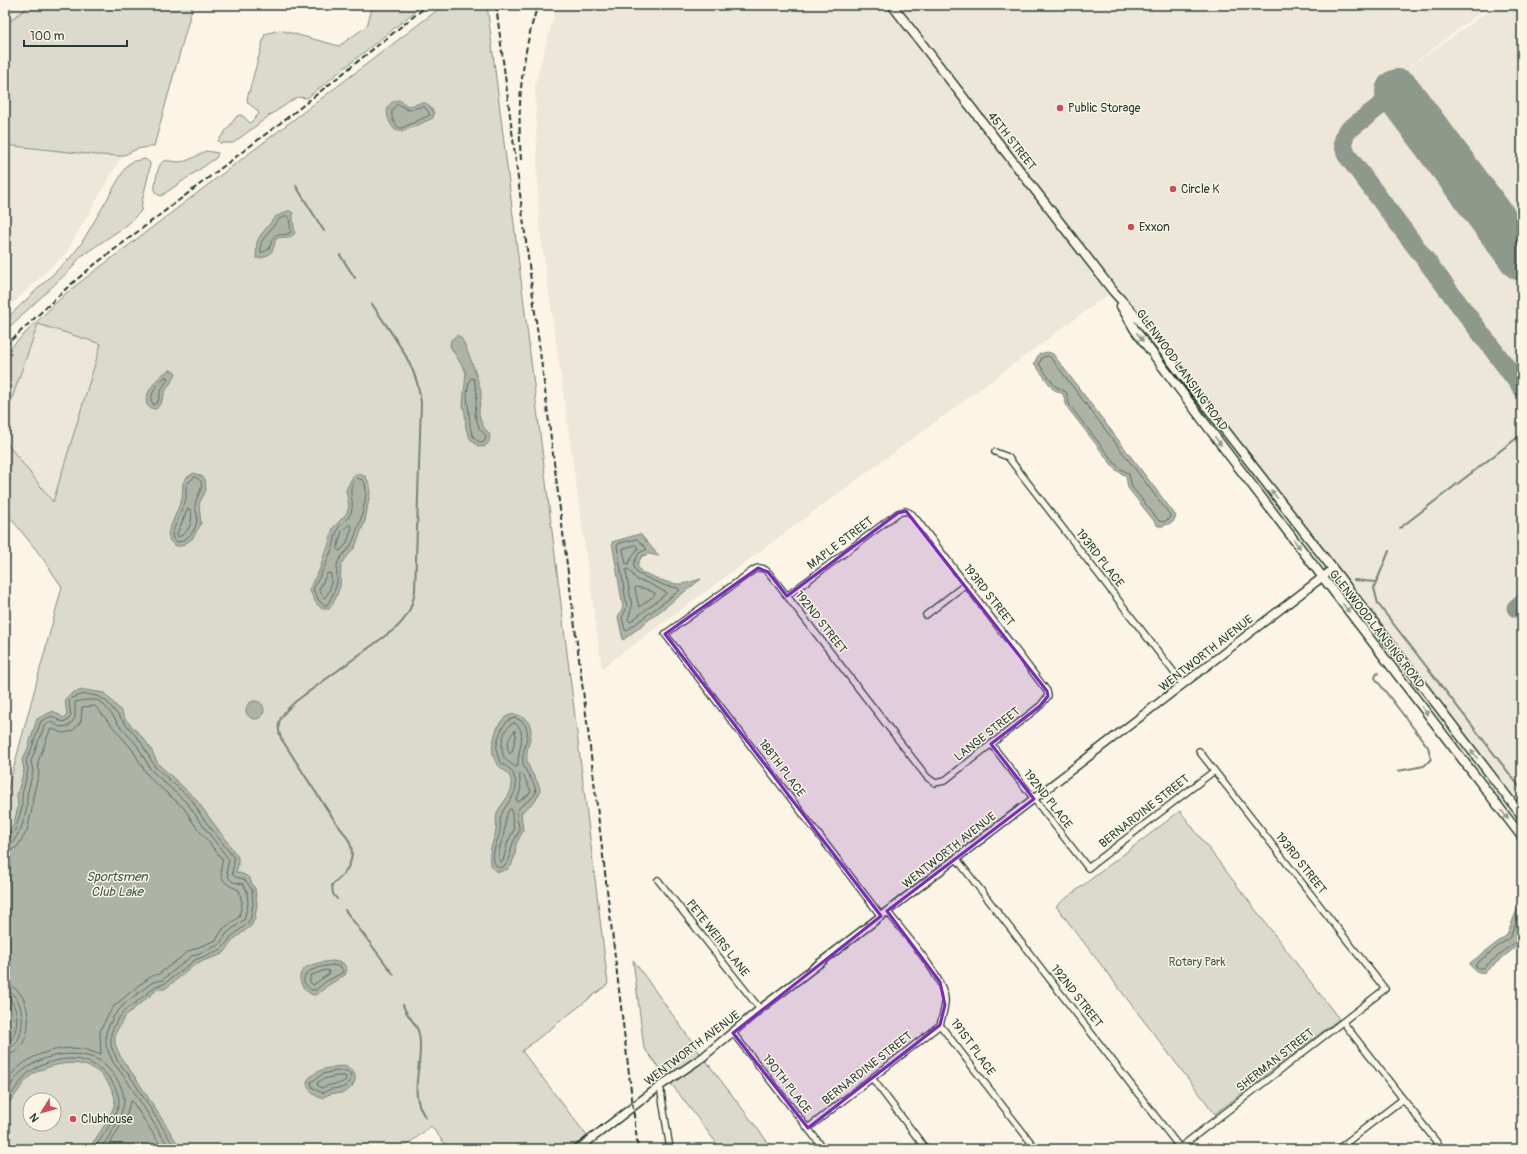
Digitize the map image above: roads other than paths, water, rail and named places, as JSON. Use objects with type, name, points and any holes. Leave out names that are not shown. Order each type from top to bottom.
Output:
[{"type":"main road","name":"45TH STREET","points":[[892,5],[1112,291]]},
{"type":"main road","name":"GLENWOOD LANSING ROAD","points":[[1112,291],[1141,322],[1522,816]]},
{"type":"main road","name":"GLENWOOD LANSING ROAD","points":[[1112,291],[1135,330],[1522,838]]},
{"type":"street","name":"193RD PLACE","points":[[995,452],[1008,457],[1183,684]]},
{"type":"street","name":"193RD STREET","points":[[906,511],[912,514],[917,520],[1044,685],[1048,696]]},
{"type":"street","name":"MAPLE STREET","points":[[787,596],[898,513],[906,511]]},
{"type":"street","name":"192ND STREET","points":[[665,634],[758,568],[761,568],[768,572],[927,777],[935,783]]},
{"type":"street","name":"WENTWORTH AVENUE","points":[[578,1149],[660,1086],[703,1057],[760,1009],[1333,569]]},
{"type":"street","points":[[926,615],[966,584]]},
{"type":"street","name":"188TH PLACE","points":[[665,634],[881,916]]},
{"type":"street","name":"LANGE STREET","points":[[935,783],[944,781],[1040,706],[1048,696]]},
{"type":"street","name":"192ND PLACE","points":[[991,744],[1088,868]]},
{"type":"street","name":"193RD STREET","points":[[1199,751],[1385,989]]},
{"type":"street","name":"BERNARDINE STREET","points":[[1088,868],[1214,771]]},
{"type":"street","name":"192ND STREET","points":[[956,858],[1179,1148]]},
{"type":"street","name":"PETE WEIRS LANE","points":[[658,880],[760,1009]]},
{"type":"street","name":"191ST PLACE","points":[[887,912],[940,982],[944,993],[945,1006],[940,1025],[1036,1149]]},
{"type":"street","name":"SHERMAN STREET","points":[[1179,1148],[1385,989]]},
{"type":"street","points":[[1343,1022],[1442,1149]]},
{"type":"street","name":"BERNARDINE STREET","points":[[808,1128],[940,1025]]},
{"type":"street","name":"190TH PLACE","points":[[733,1033],[824,1149]]},
{"type":"street","points":[[872,1078],[926,1149]]},
{"type":"street","points":[[660,1086],[670,1149]]},
{"type":"street","points":[[1338,1149],[1403,1099]]},
{"type":"water","points":[[399,100],[408,106],[426,103],[434,113],[433,118],[402,132],[395,130],[387,113],[390,105]]},
{"type":"water","points":[[288,211],[293,213],[295,233],[288,237],[276,239],[274,248],[268,255],[256,258],[257,242],[260,236],[275,217]]},
{"type":"water","points":[[456,336],[460,337],[466,348],[480,388],[481,396],[479,414],[482,425],[490,436],[487,445],[484,447],[478,446],[471,440],[466,429],[463,406],[466,372],[450,346],[451,340]]},
{"type":"water","points":[[1048,352],[1053,354],[1176,516],[1173,522],[1163,526],[1158,526],[1128,488],[1126,476],[1116,470],[1067,407],[1063,394],[1053,389],[1034,363],[1039,354]]},
{"type":"water","points":[[170,370],[176,374],[165,392],[161,403],[156,409],[149,407],[147,398],[149,391],[153,384],[164,373]]},
{"type":"water","points":[[194,473],[205,479],[206,490],[199,504],[201,524],[192,539],[181,546],[176,546],[170,541],[168,533],[182,499],[183,483],[186,478]]},
{"type":"water","points":[[357,473],[366,477],[370,485],[365,521],[355,547],[341,564],[340,586],[335,600],[329,609],[322,609],[316,603],[309,589],[319,571],[333,528],[347,513],[349,506],[346,490],[353,476]]},
{"type":"water","points":[[640,534],[659,556],[649,554],[642,556],[637,565],[641,572],[666,582],[676,584],[684,584],[701,579],[623,640],[618,617],[623,607],[612,542]]},
{"type":"water","name":"Sportsmen Club Lake","points":[[85,690],[104,693],[121,711],[125,719],[144,739],[151,749],[158,764],[195,798],[238,857],[236,872],[249,878],[255,889],[257,904],[255,918],[251,926],[233,940],[225,952],[197,963],[165,989],[158,989],[125,1016],[115,1034],[115,1044],[121,1058],[135,1077],[181,1149],[88,1149],[108,1119],[115,1101],[112,1090],[105,1079],[91,1067],[83,1065],[74,1063],[56,1065],[38,1071],[28,1078],[5,1106],[5,1043],[13,1028],[13,1021],[12,1013],[5,996],[5,843],[7,835],[13,826],[18,807],[17,795],[24,770],[22,759],[27,751],[37,719],[53,711],[64,718],[67,715],[65,699],[74,692]]},
{"type":"water","points":[[255,701],[259,702],[263,706],[263,714],[259,718],[255,719],[251,718],[247,714],[246,710],[247,706],[251,702]]},
{"type":"water","points":[[515,714],[524,718],[531,729],[527,750],[528,764],[539,785],[540,792],[535,801],[521,813],[523,831],[516,844],[515,855],[511,866],[508,869],[499,872],[491,865],[490,853],[496,830],[497,814],[512,787],[509,775],[495,761],[493,756],[493,742],[500,723],[504,718]]},
{"type":"water","points":[[1522,897],[1522,942],[1485,972],[1477,971],[1470,965],[1470,963],[1507,935]]},
{"type":"water","points":[[333,961],[343,963],[347,969],[345,975],[327,986],[318,994],[314,995],[303,988],[300,976],[305,968],[322,962]]},
{"type":"water","points":[[344,1066],[351,1069],[355,1076],[354,1083],[349,1089],[340,1093],[332,1093],[321,1098],[309,1090],[307,1081],[314,1074],[329,1068]]},
{"type":"waterway","points":[[296,186],[324,231]]},
{"type":"waterway","points":[[340,255],[355,278]]},
{"type":"waterway","points":[[337,899],[333,894],[332,885],[348,868],[352,852],[350,842],[281,738],[279,732],[279,722],[287,709],[296,701],[396,628],[406,616],[414,597],[421,403],[419,389],[415,376],[403,351],[372,304]]},
{"type":"waterway","points":[[1400,528],[1522,434]]},
{"type":"waterway","points":[[1389,551],[1374,588],[1378,604],[1522,790]]},
{"type":"waterway","points":[[1354,580],[1375,582]]},
{"type":"waterway","points":[[1378,673],[1375,678],[1428,747],[1431,759],[1424,766],[1398,771]]},
{"type":"waterway","points":[[345,910],[394,975]]},
{"type":"waterway","points":[[403,1005],[406,1013],[416,1026],[419,1034],[420,1056],[417,1077],[417,1098],[420,1108],[426,1118]]},
{"type":"railway","points":[[5,346],[69,286],[94,265],[296,111],[428,5]]},
{"type":"railway","points":[[496,5],[586,714],[638,1149]]},
{"type":"railway","points":[[521,160],[520,101],[524,62],[532,24],[538,5]]},
{"type":"place","name":"Public Storage","points":[[1060,108]]},
{"type":"place","name":"Circle K","points":[[1173,189]]},
{"type":"place","name":"Exxon","points":[[1131,227]]},
{"type":"place","name":"Clubhouse","points":[[73,1119]]},
{"type":"park label","name":"Rotary Park","points":[[1197,962]]}]
